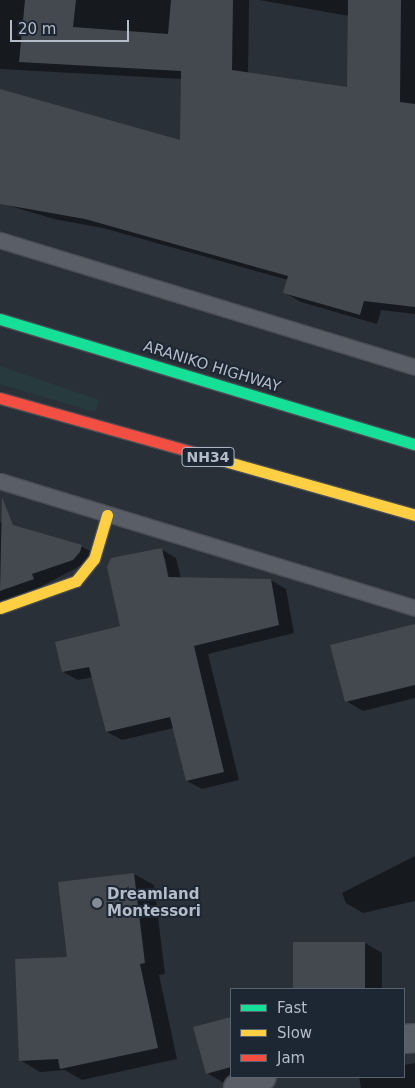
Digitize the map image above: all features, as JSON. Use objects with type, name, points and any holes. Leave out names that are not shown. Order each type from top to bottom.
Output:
[{"type":"main road","name":"ARANIKO HIGHWAY","points":[[0,319],[415,444]]},
{"type":"main road","name":"NH34","points":[[0,398],[415,515]]},
{"type":"main road","points":[[0,608],[76,581],[94,559],[107,515]]},
{"type":"street","points":[[238,1088],[260,1078]]},
{"type":"lane","points":[[0,240],[415,367]]},
{"type":"lane","points":[[0,482],[415,608]]},
{"type":"green space","points":[[0,366],[99,400],[95,412],[0,384]]},
{"type":"building","points":[[25,0],[76,0],[73,27],[168,34],[171,0],[233,0],[232,70],[347,87],[348,0],[401,0],[400,102],[415,104],[415,307],[364,301],[360,315],[283,293],[288,276],[85,219],[0,204],[0,89],[180,140],[181,71],[19,62]]},
{"type":"building","points":[[2,497],[13,525],[82,545],[80,552],[73,560],[32,574],[34,579],[0,591]]},
{"type":"building","points":[[162,548],[168,577],[271,579],[279,625],[194,646],[224,772],[186,781],[170,717],[106,732],[89,667],[62,672],[55,642],[120,626],[107,567],[111,558]]},
{"type":"building","points":[[415,624],[415,685],[345,702],[330,645]]},
{"type":"building","points":[[134,873],[145,963],[140,964],[158,1048],[60,1069],[58,1059],[19,1061],[15,959],[67,957],[58,882]]},
{"type":"building","points":[[293,942],[365,942],[365,988],[293,988]]},
{"type":"building","points":[[230,1017],[230,1067],[206,1074],[193,1027]]},
{"type":"traffic: fast","points":[[0,319],[415,444]]},
{"type":"traffic: slow","points":[[214,458],[415,515]]},
{"type":"traffic: slow","points":[[0,608],[76,581],[94,559],[107,515]]},
{"type":"traffic: jam","points":[[0,398],[214,458]]},
{"type":"place","name":"Dreamland Montessori","points":[[97,903]]}]
